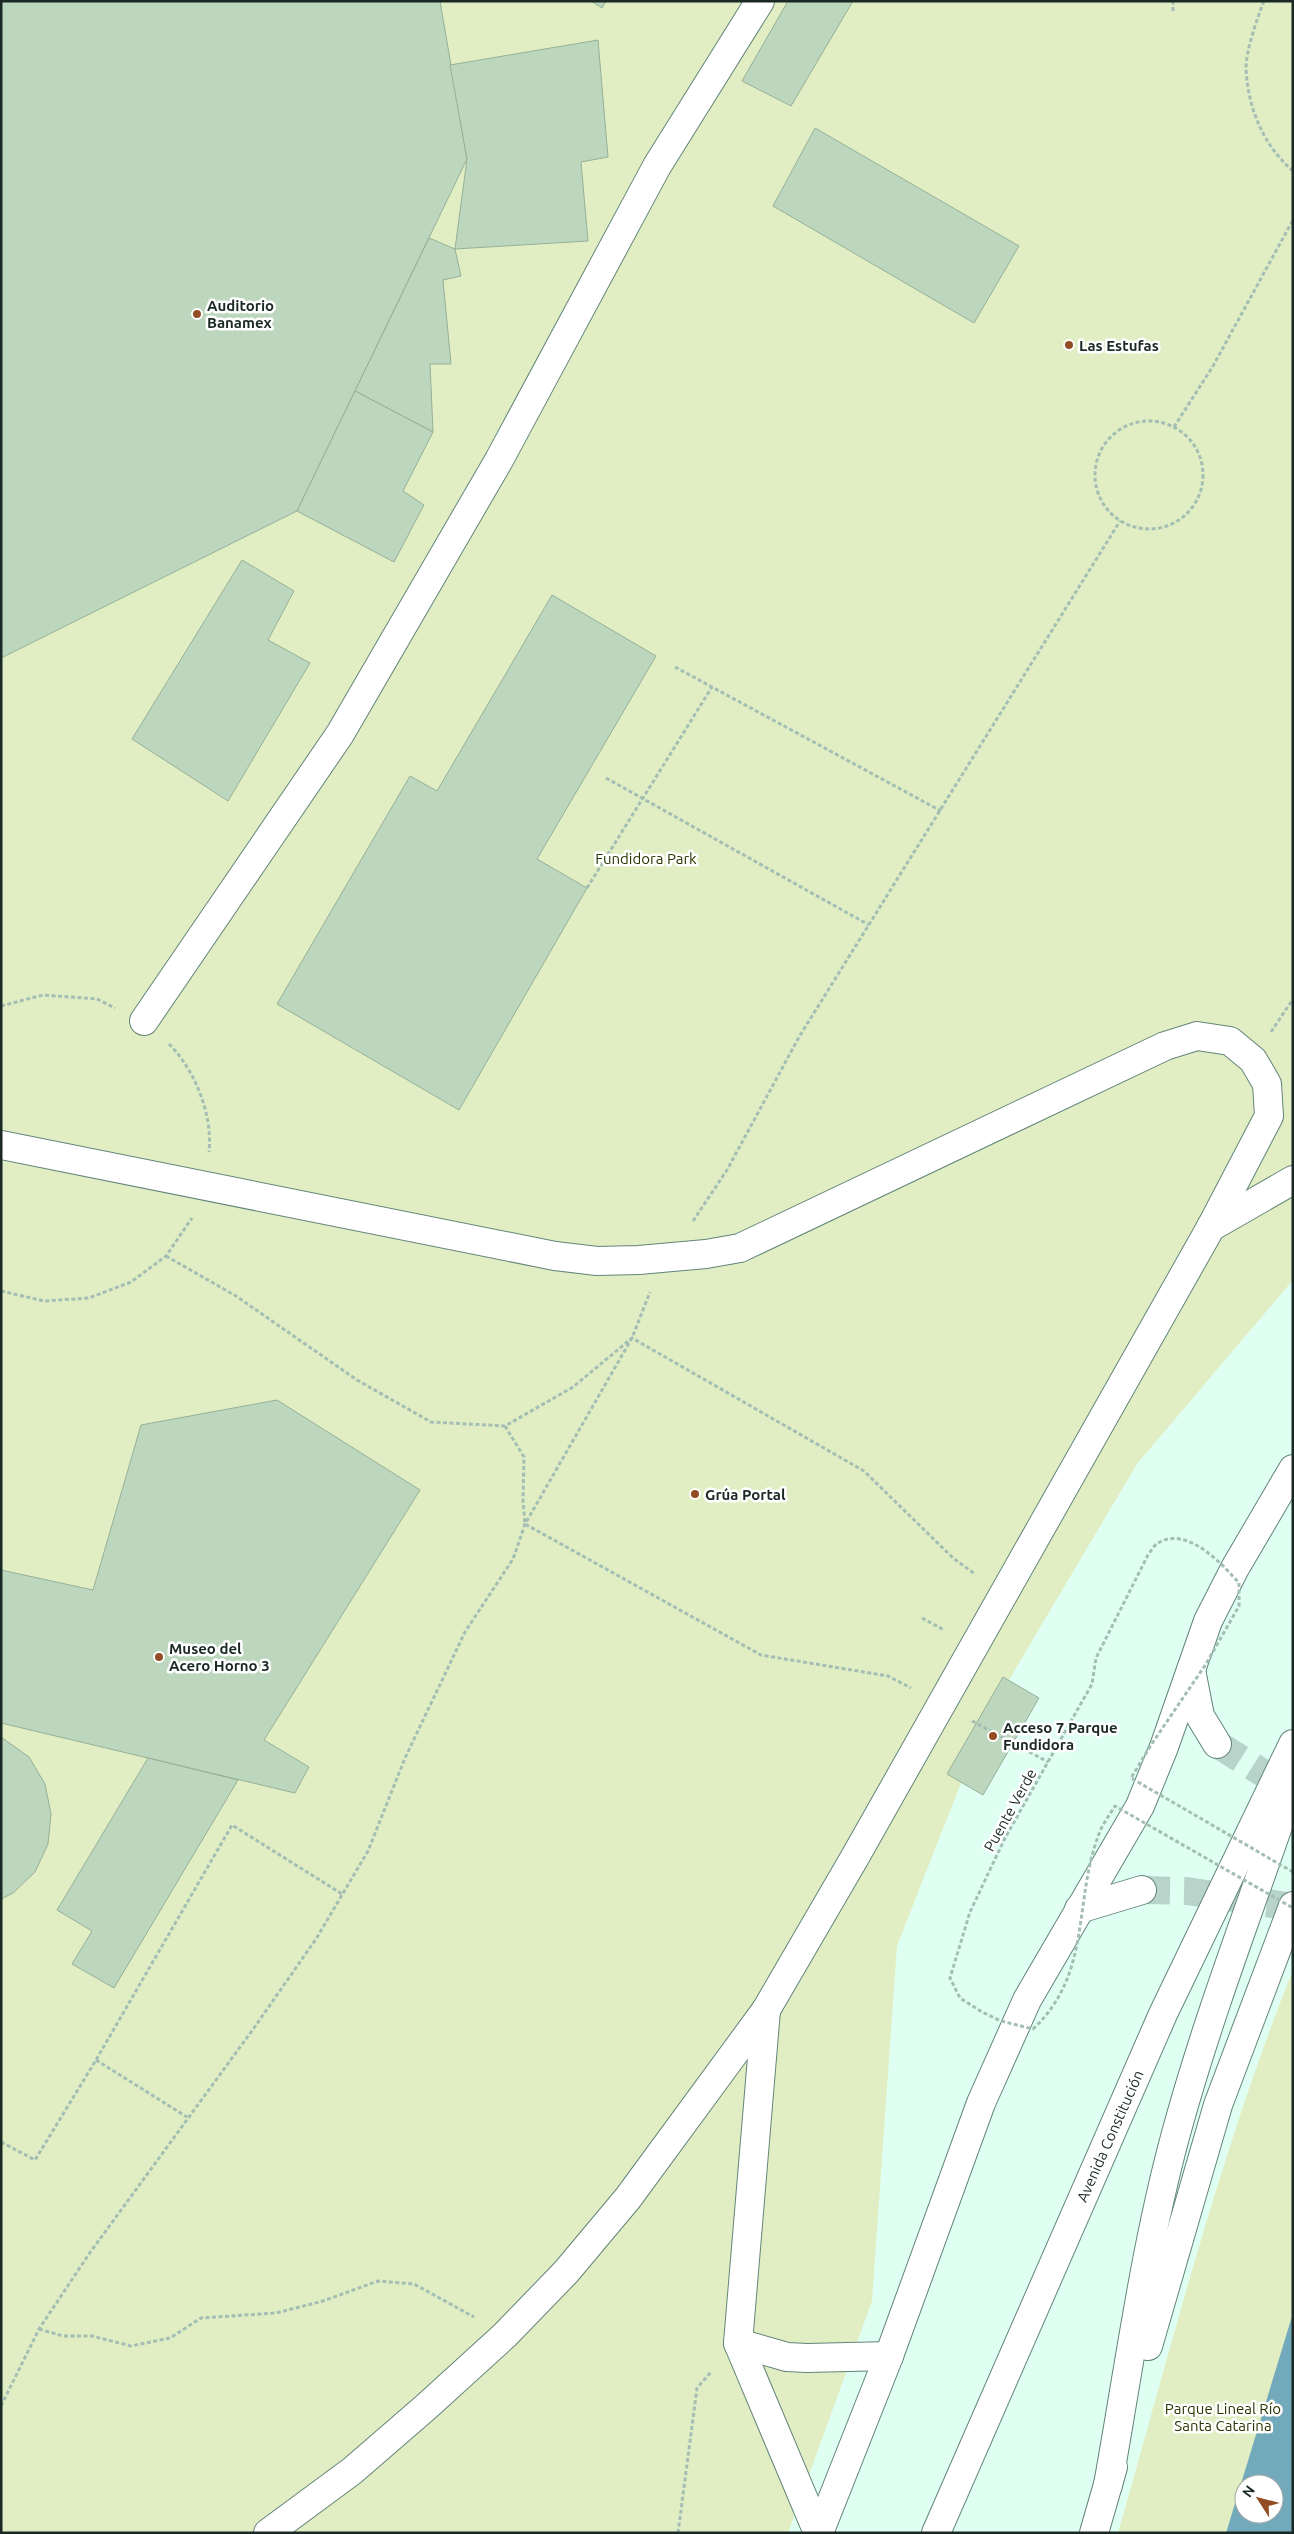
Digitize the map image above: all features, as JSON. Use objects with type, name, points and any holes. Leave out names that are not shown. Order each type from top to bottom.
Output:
[{"type":"main road","points":[[144,1021],[340,734],[499,460],[657,166],[760,1]]},
{"type":"main road","points":[[1,1145],[205,1188],[555,1256],[597,1261],[639,1260],[706,1254],[740,1248],[1165,1046],[1197,1036],[1230,1041],[1253,1060],[1267,1084],[1269,1116],[1211,1227],[942,1704],[766,2010],[628,2198],[566,2272],[505,2335],[352,2471],[268,2533]]},
{"type":"main road","points":[[1211,1227],[1293,1180]]},
{"type":"main road","points":[[819,2533],[889,2356],[980,2103],[1027,2000],[1078,1909],[1140,1806],[1164,1747],[1213,1612],[1293,1469]]},
{"type":"main road","points":[[1191,1669],[1200,1716],[1217,1744]]},
{"type":"main road","name":"Avenida Constitución","points":[[936,2533],[1163,2014],[1293,1744]]},
{"type":"main road","points":[[1108,2485],[1153,2232],[1179,2120],[1218,1995],[1293,1783]]},
{"type":"main road","points":[[1078,1909],[1142,1890]]},
{"type":"main road","points":[[1094,2533],[1218,2105],[1293,1907]]},
{"type":"main road","points":[[766,2010],[738,2343],[819,2533]]},
{"type":"main road","points":[[738,2343],[787,2357],[889,2356]]},
{"type":"path","points":[[1173,1],[1173,11]]},
{"type":"path","points":[[1264,1],[1246,67],[1253,114],[1276,157],[1293,172]]},
{"type":"path","points":[[1174,427],[1213,366],[1293,220]]},
{"type":"path","points":[[1156,421],[1174,427],[1187,437],[1198,451],[1202,468],[1202,485],[1196,502],[1185,515],[1170,525],[1153,529],[1136,528],[1120,521],[1107,508],[1098,492],[1095,474],[1098,456],[1108,441],[1121,429],[1138,422],[1156,421]]},
{"type":"path","points":[[1,2406],[39,2329],[89,2254],[260,2020],[316,1939],[368,1851],[405,1758],[465,1632],[513,1560],[525,1524],[632,1338],[652,1290],[670,1256],[727,1170],[799,1037],[1120,521]]},
{"type":"path","points":[[675,667],[941,810]]},
{"type":"path","points":[[588,888],[712,687]]},
{"type":"path","points":[[606,778],[869,925]]},
{"type":"path","points":[[1,1006],[44,995],[96,999],[144,1021],[178,1054],[201,1095],[210,1141],[205,1188],[189,1224],[166,1256],[130,1282],[89,1298],[44,1301],[1,1291]]},
{"type":"path","points":[[166,1256],[236,1296],[357,1380],[431,1422],[505,1426],[574,1387],[632,1338]]},
{"type":"path","points":[[632,1338],[864,1472],[954,1558],[1003,1596]]},
{"type":"path","points":[[505,1426],[524,1457],[525,1524]]},
{"type":"path","points":[[525,1524],[761,1655],[888,1676],[1048,1762]]},
{"type":"path","name":"Puente Verde","points":[[1293,1872],[1132,1778],[1151,1745],[1206,1664],[1239,1606],[1240,1583],[1220,1562],[1202,1548],[1186,1541],[1172,1539],[1158,1543],[1148,1554],[1096,1658],[1092,1684],[1005,1838],[970,1912],[950,1978],[960,1998],[1002,2022],[1033,2029],[1048,2015],[1062,1989],[1078,1948],[1089,1870],[1101,1830],[1115,1806],[1293,1907]]},
{"type":"path","points":[[1,2142],[35,2160],[96,2060],[232,1826],[342,1894]]},
{"type":"path","points":[[96,2060],[188,2118]]},
{"type":"path","points":[[39,2329],[63,2336],[92,2336],[131,2346],[170,2338],[201,2318],[276,2313],[323,2301],[378,2281],[414,2284],[505,2335]]},
{"type":"path","points":[[678,2533],[697,2388],[738,2343]]},
{"type":"green space","name":"Fundidora Park","points":[[1,1],[1293,1],[1293,1280],[1137,1464],[987,1717],[897,1946],[872,2301],[788,2533],[1,2533]]},
{"type":"green space","name":"Parque Lineal Río Santa Catarina","points":[[1293,1970],[1293,2533],[1118,2533],[1198,2249],[1242,2108]]},
{"type":"water","points":[[1293,2313],[1293,2533],[1226,2533],[1234,2507],[1234,2524],[1284,2524],[1284,2474],[1244,2474]]},
{"type":"building","name":"Auditorio Banamex","points":[[1,1],[440,1],[467,159],[297,511],[1,658]]},
{"type":"building","points":[[591,1],[606,1],[602,8]]},
{"type":"building","points":[[788,1],[853,1],[791,106],[742,81]]},
{"type":"building","points":[[598,40],[608,157],[581,162],[588,241],[455,249],[467,159],[450,65]]},
{"type":"building","points":[[815,128],[1019,246],[974,323],[773,206]]},
{"type":"building","points":[[429,238],[455,249],[461,276],[443,280],[451,364],[430,364],[433,432],[355,391]]},
{"type":"building","points":[[355,391],[433,432],[403,491],[424,505],[394,562],[297,511]]},
{"type":"building","points":[[242,560],[294,591],[268,640],[310,663],[228,801],[132,739]]},
{"type":"building","points":[[552,595],[656,656],[537,859],[587,888],[459,1110],[277,1004],[410,776],[437,791]]},
{"type":"building","name":"Museo del Acero Horno 3","points":[[277,1400],[420,1490],[264,1740],[309,1767],[295,1793],[1,1723],[1,1570],[93,1590],[141,1425]]},
{"type":"building","name":"Acceso 7 Parque Fundidora","points":[[1003,1677],[1039,1698],[983,1795],[947,1774]]},
{"type":"building","points":[[1,1737],[29,1757],[45,1784],[51,1814],[48,1844],[35,1872],[13,1893],[1,1899]]},
{"type":"building","points":[[148,1758],[238,1780],[114,1988],[72,1964],[92,1931],[57,1910]]},
{"type":"tunnel","points":[[1217,1744],[1293,1792]]},
{"type":"tunnel","points":[[1142,1890],[1187,1891],[1293,1907]]},
{"type":"place","name":"Auditorio Banamex","points":[[197,314]]},
{"type":"place","name":"Las Estufas","points":[[1069,345]]},
{"type":"place","name":"Grúa Portal","points":[[695,1494]]},
{"type":"place","name":"Museo del Acero Horno 3","points":[[159,1657]]},
{"type":"place","name":"Acceso 7 Parque Fundidora","points":[[993,1736]]}]
